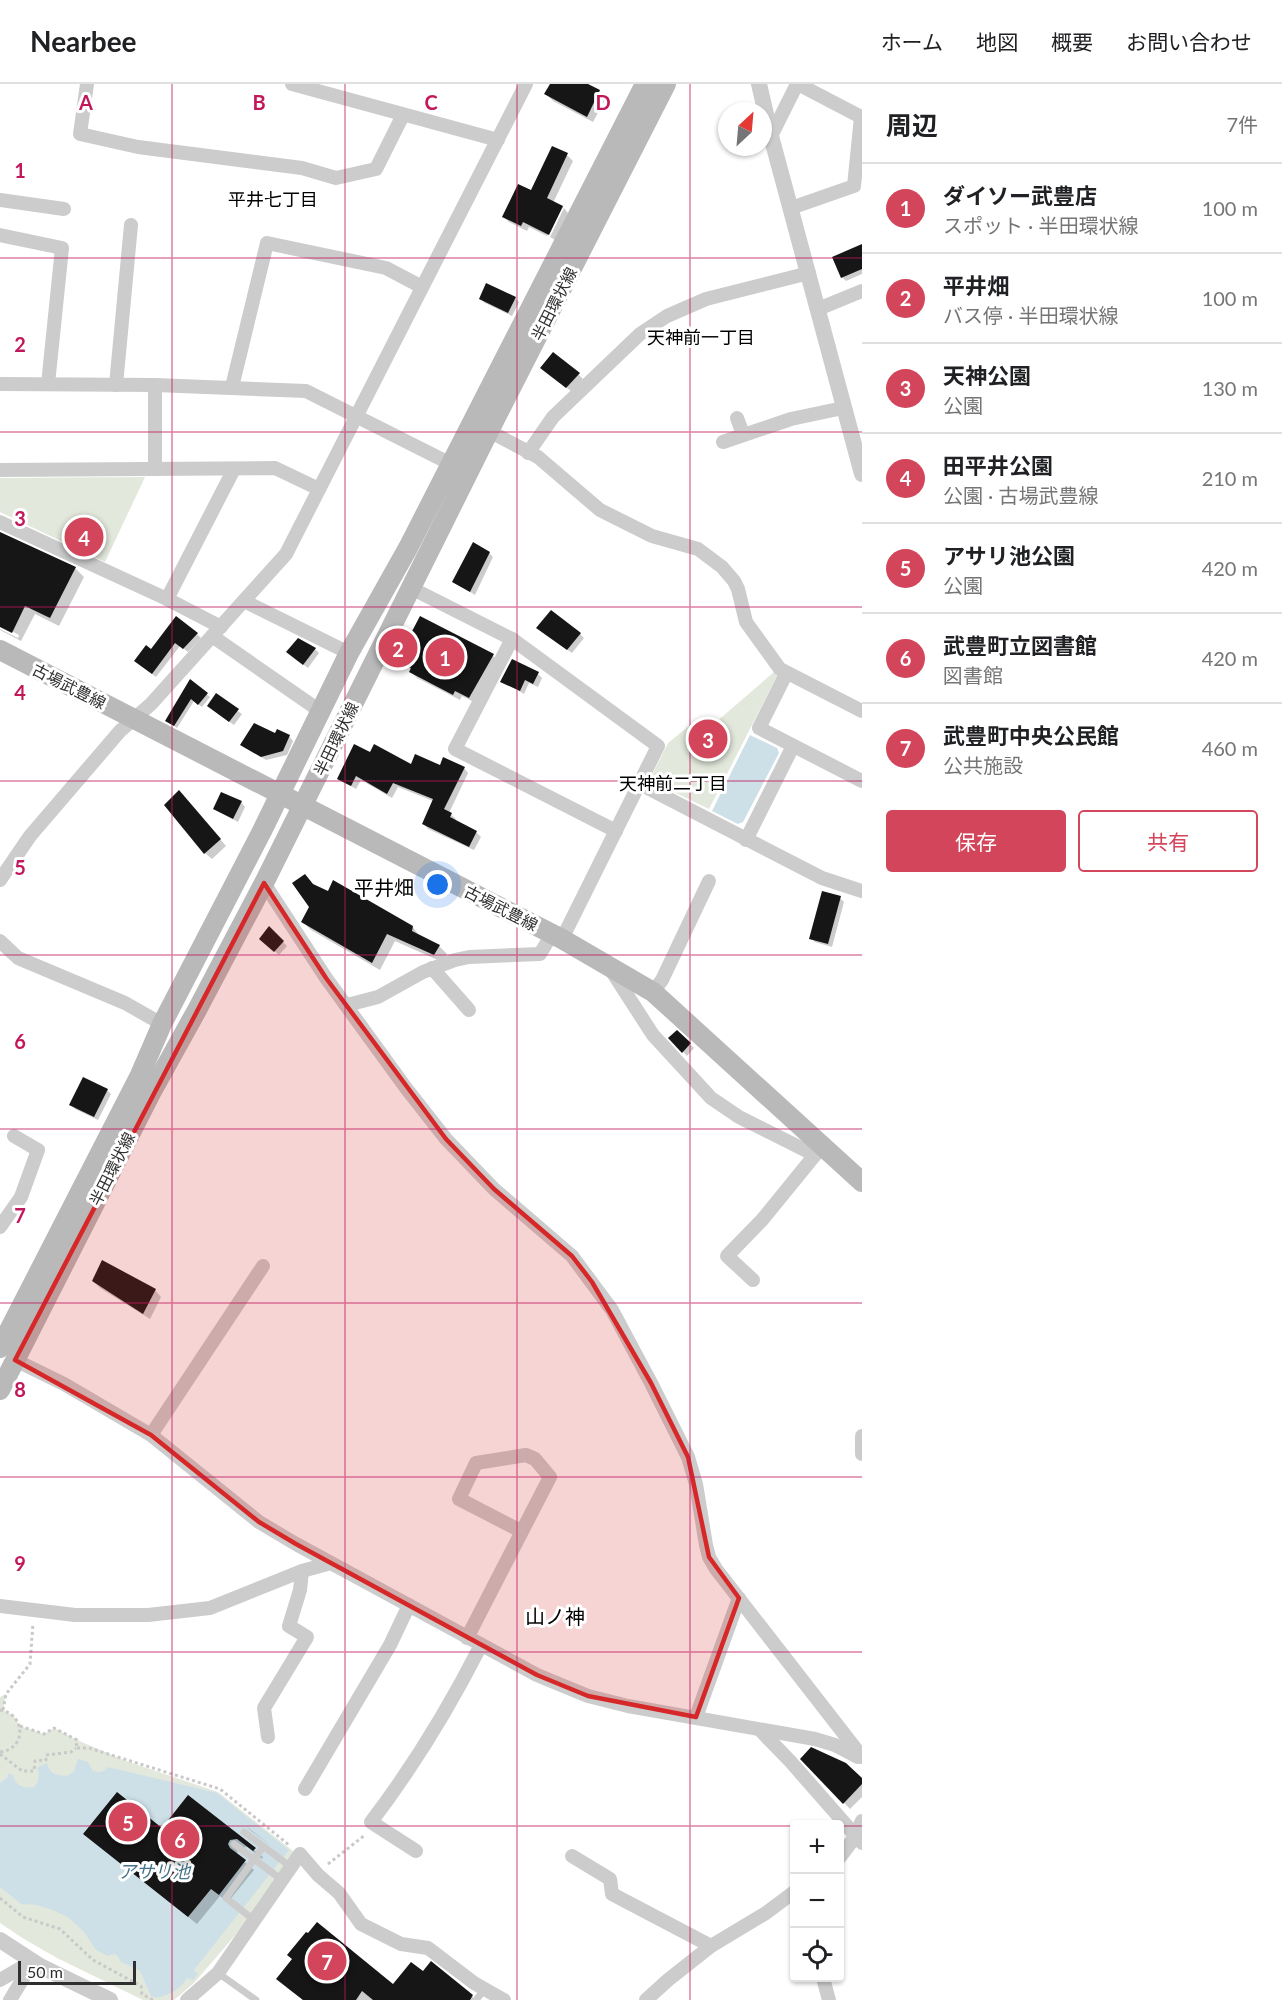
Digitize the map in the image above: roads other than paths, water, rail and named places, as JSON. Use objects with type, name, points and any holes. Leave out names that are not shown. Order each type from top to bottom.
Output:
[{"type":"main road","name":"半田環状線","points":[[0,1390],[7,1354],[162,1024],[349,653],[408,548],[645,84]]},
{"type":"main road","name":"半田環状線","points":[[7,1354],[197,1010],[264,883],[489,431],[666,84]]},
{"type":"main road","name":"古場武豊線","points":[[0,650],[557,937],[653,992],[819,1151],[862,1182]]},
{"type":"street","points":[[87,84],[80,134],[138,147],[302,168],[336,178],[376,169],[403,115]]},
{"type":"street","points":[[292,84],[313,87],[403,115],[498,140]]},
{"type":"street","points":[[0,880],[30,836],[120,731],[151,704],[286,554],[526,84]]},
{"type":"street","points":[[759,84],[763,102]]},
{"type":"street","points":[[772,134],[798,84],[861,117],[854,186],[791,208]]},
{"type":"street","points":[[772,140],[862,474]]},
{"type":"street","points":[[0,200],[64,209]]},
{"type":"street","points":[[116,385],[131,225]]},
{"type":"street","points":[[0,235],[62,248],[48,384]]},
{"type":"street","points":[[232,387],[267,243],[386,268],[422,286]]},
{"type":"street","points":[[528,453],[553,417],[653,324],[706,299],[809,273]]},
{"type":"street","points":[[818,309],[862,291]]},
{"type":"street","points":[[0,384],[155,385],[306,391],[451,464]]},
{"type":"street","points":[[155,385],[156,469]]},
{"type":"street","points":[[723,442],[791,419],[843,408]]},
{"type":"street","points":[[737,418],[743,434]]},
{"type":"street","points":[[489,431],[538,457],[600,510],[652,536],[698,549],[722,567],[738,589],[746,622],[780,669],[862,711]]},
{"type":"street","points":[[0,470],[275,468],[319,489]]},
{"type":"street","points":[[167,599],[234,469]]},
{"type":"street","points":[[0,522],[167,599],[216,631],[320,711]]},
{"type":"street","points":[[347,1005],[378,997],[432,968],[455,960],[470,957],[540,954],[557,937],[616,831],[658,746],[512,639],[411,588]]},
{"type":"street","points":[[244,601],[349,653]]},
{"type":"street","points":[[512,639],[455,749],[616,831]]},
{"type":"street","points":[[786,674],[759,728],[862,781]]},
{"type":"street","points":[[746,840],[793,746]]},
{"type":"street","points":[[640,784],[822,878],[862,891]]},
{"type":"street","points":[[653,992],[662,980],[709,881]]},
{"type":"street","points":[[264,883],[326,978],[446,1139],[494,1189],[572,1256],[612,1310],[688,1457],[696,1484],[709,1557],[862,1758]]},
{"type":"street","points":[[0,941],[18,958],[125,1003],[162,1024]]},
{"type":"street","points":[[609,965],[653,1035],[711,1098],[739,1117],[819,1151],[762,1220],[727,1256],[753,1280]]},
{"type":"street","points":[[432,968],[469,1010]]},
{"type":"street","points":[[0,1227],[21,1197],[38,1150],[14,1136]]},
{"type":"street","points":[[151,1435],[263,1266]]},
{"type":"street","points":[[7,1354],[151,1435],[259,1522],[537,1675],[588,1696],[628,1706],[815,1739],[835,1745],[862,1758]]},
{"type":"street","points":[[862,1436],[862,1454]]},
{"type":"street","points":[[467,1638],[550,1477],[535,1459],[526,1455],[476,1463],[459,1499],[521,1531]]},
{"type":"street","points":[[0,1606],[75,1616],[121,1616],[210,1608],[331,1563]]},
{"type":"street","points":[[268,1737],[264,1708],[307,1637],[289,1626],[300,1590],[302,1572]]},
{"type":"street","points":[[696,1717],[739,1598]]},
{"type":"street","points":[[305,1789],[390,1645],[409,1605]]},
{"type":"street","points":[[416,1851],[371,1822],[398,1787],[455,1696],[481,1645]]},
{"type":"street","points":[[760,1730],[858,1839]]},
{"type":"street","points":[[844,1853],[858,1839],[862,1821]]},
{"type":"street","points":[[187,2000],[218,1972],[300,1854],[318,1875],[339,1893],[361,1924],[401,1944],[428,1948],[480,1995],[504,2000]]},
{"type":"street","points":[[572,1856],[610,1879],[612,1893],[711,1946]]},
{"type":"street","points":[[646,2000],[711,1946],[790,1896]]},
{"type":"street","points":[[0,1940],[33,1962],[110,2000]]},
{"type":"street","points":[[0,1980],[33,1962]]},
{"type":"street","points":[[10,2000],[33,1962]]},
{"type":"street","points":[[824,1982],[829,2000]]},
{"type":"lane","points":[[244,1832],[291,1867]]},
{"type":"lane","points":[[234,1844],[282,1880]]},
{"type":"lane","points":[[254,1920],[226,1898],[263,1847]]},
{"type":"lane","points":[[218,1972],[256,2000]]},
{"type":"water","points":[[750,735],[777,748],[779,753],[743,822],[738,824],[712,811]]},
{"type":"water","name":"アサリ池","points":[[78,1759],[88,1762],[93,1771],[102,1772],[108,1767],[217,1793],[289,1850],[194,1970],[198,1974],[193,1980],[187,1978],[178,1989],[166,1995],[157,1998],[151,1996],[140,1971],[121,1962],[114,1954],[108,1956],[96,1950],[84,1932],[69,1918],[36,1905],[21,1904],[0,1887],[0,1783],[7,1778],[9,1773],[20,1786],[34,1787],[38,1778],[37,1768],[47,1763],[55,1774],[69,1775],[74,1771]]},
{"type":"place","name":"田平井公園","points":[[84,537]]},
{"type":"place","name":"平井畑","points":[[398,648]]},
{"type":"place","name":"ダイソー武豊店","points":[[445,657]]},
{"type":"place","name":"天神公園","points":[[708,739]]},
{"type":"place","name":"アサリ池公園","points":[[128,1822]]},
{"type":"place","name":"武豊町立図書館","points":[[180,1839]]},
{"type":"place","name":"武豊町中央公民館","points":[[327,1961]]},
{"type":"district","name":"平井七丁目","points":[[273,200]]},
{"type":"district","name":"天神前一丁目","points":[[701,338]]},
{"type":"district","name":"天神前二丁目","points":[[673,784]]},
{"type":"district","name":"平井畑","points":[[384,888]]},
{"type":"district","name":"山ノ神","points":[[555,1617]]}]
